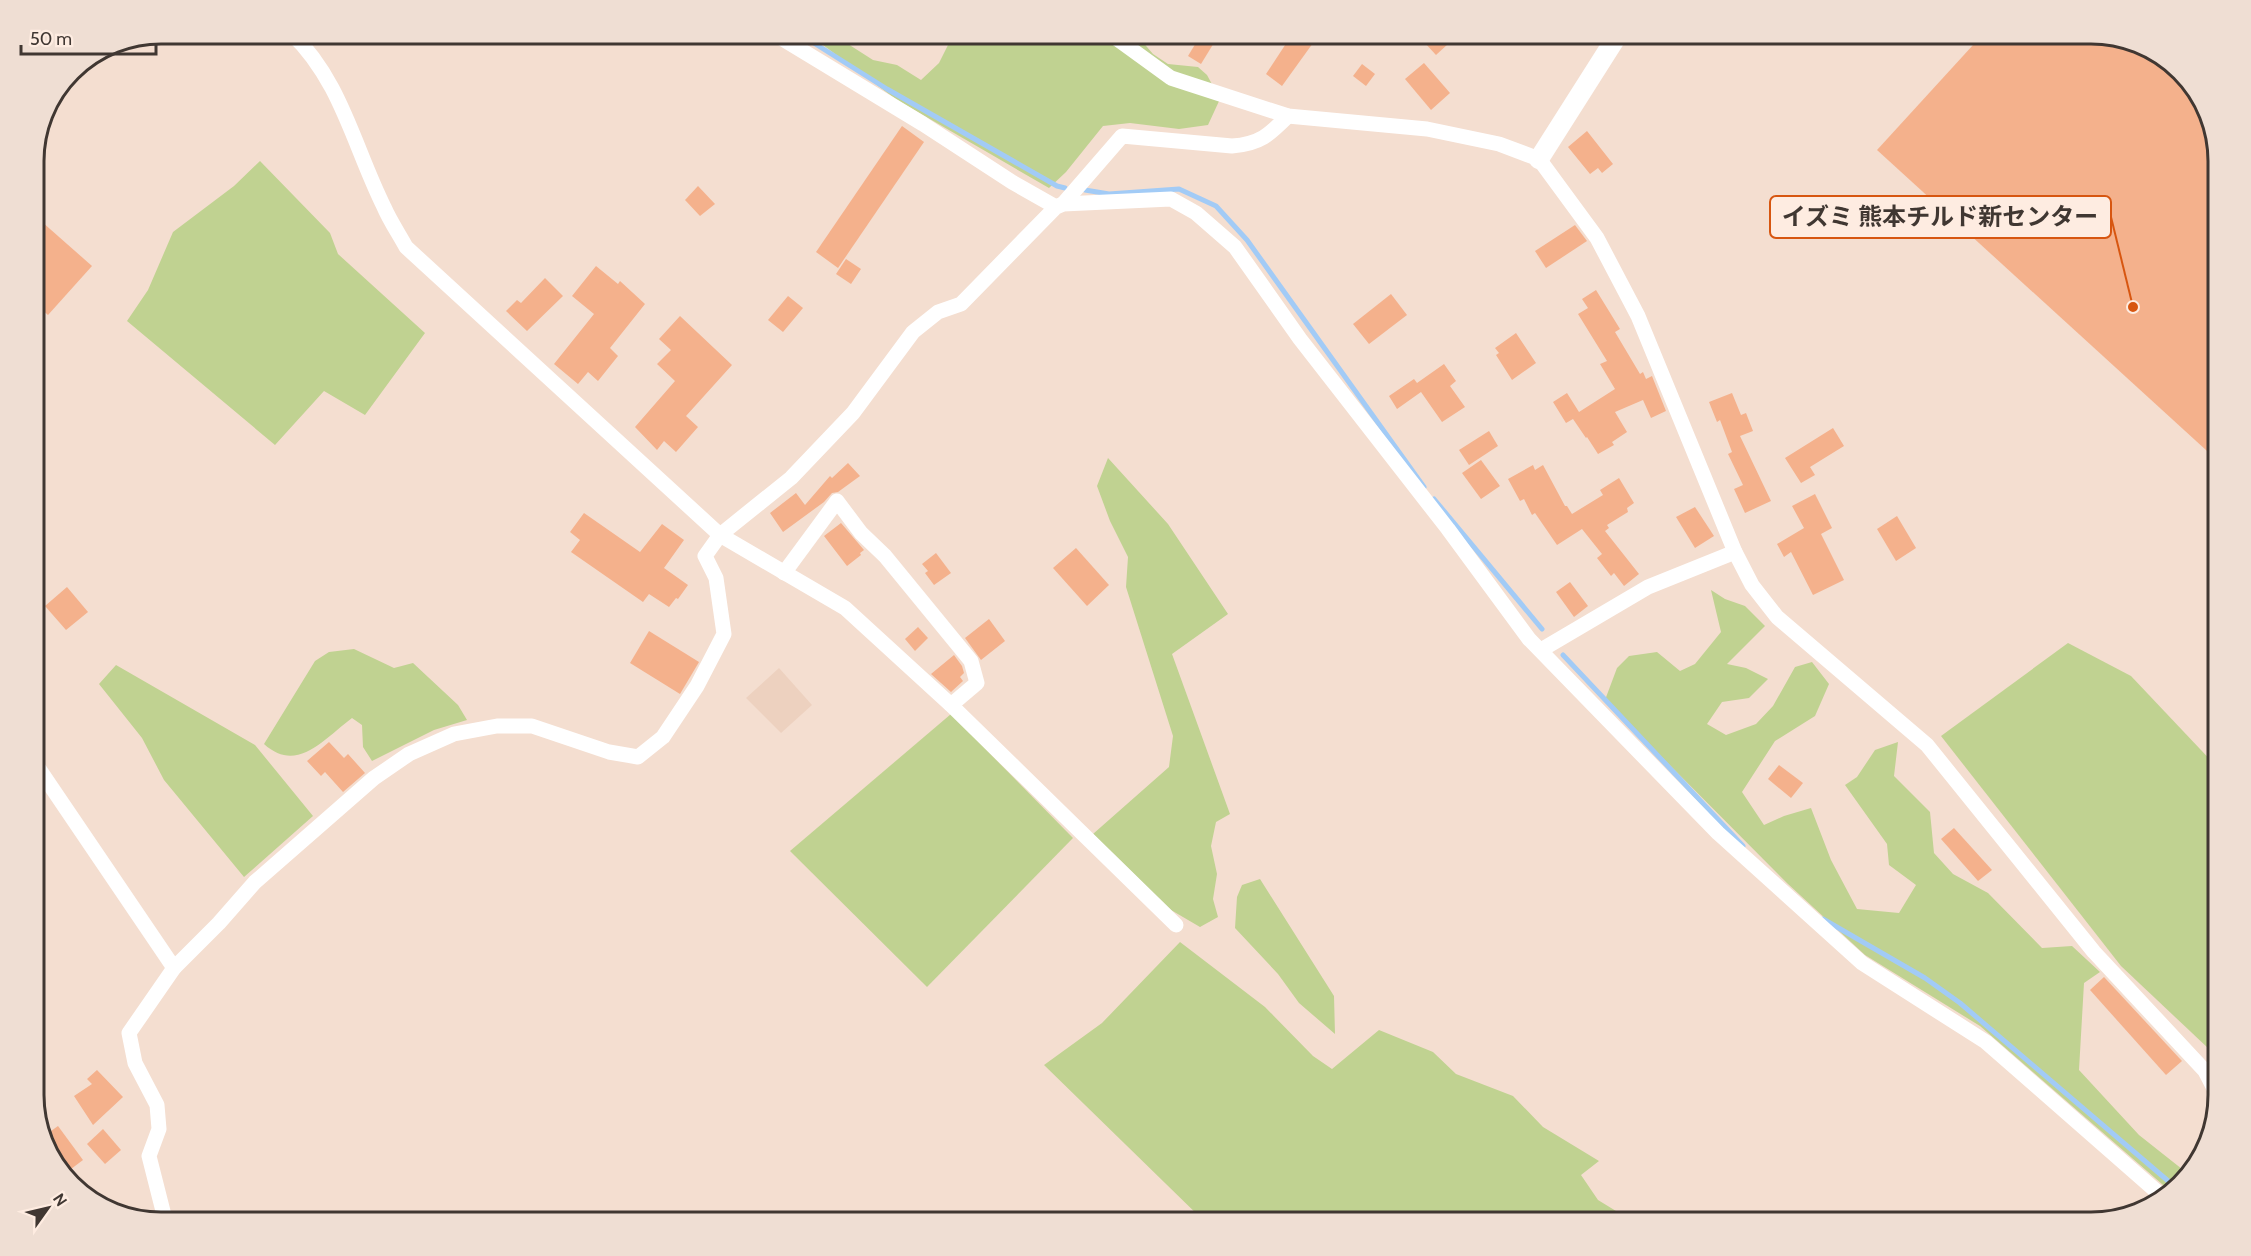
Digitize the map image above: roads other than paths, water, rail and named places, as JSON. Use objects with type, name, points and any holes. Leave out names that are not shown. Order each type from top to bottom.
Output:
[{"type":"street","points":[[303,44],[335,92],[383,206],[406,247],[720,535],[845,608],[951,705],[1176,925]]},
{"type":"street","points":[[791,44],[923,124],[1012,182],[1059,205],[1171,199],[1196,213],[1235,248],[1300,339],[1448,529],[1529,639],[1718,833],[1862,963],[1986,1042],[2157,1192]]},
{"type":"street","points":[[1124,44],[1171,78],[1288,116],[1426,129],[1499,144],[1539,159],[1597,238],[1638,316],[1735,552],[1752,585],[1777,617],[1927,745],[2094,952],[2208,1077]]},
{"type":"street","points":[[1539,159],[1612,44]]},
{"type":"street","points":[[163,1213],[149,1156],[159,1129],[157,1105],[135,1063],[129,1033],[174,968],[219,923],[255,882],[374,778],[409,754],[454,734],[496,726],[532,726],[609,752],[638,757],[663,737],[697,686],[724,634],[716,578],[705,556],[720,535],[799,470],[853,413],[913,332],[938,312],[961,304],[1059,205],[1122,136],[1232,146],[1249,145],[1265,138],[1288,116]]},
{"type":"street","points":[[784,573],[837,501],[861,533],[885,556],[971,661],[978,683],[951,705]]},
{"type":"street","points":[[1541,650],[1648,587],[1735,552]]},
{"type":"street","points":[[44,776],[174,968]]},
{"type":"waterway","points":[[815,44],[887,89],[1057,186],[1065,188]]},
{"type":"waterway","points":[[1085,190],[1109,194],[1179,189],[1216,206],[1247,240],[1424,487]]},
{"type":"waterway","points":[[1434,499],[1542,629]]},
{"type":"waterway","points":[[1563,655],[1743,846]]},
{"type":"waterway","points":[[1823,919],[1925,978],[1960,1003],[2169,1182]]},
{"type":"place","name":"イズミ 熊本チルド新センター","points":[[2133,307]]}]
